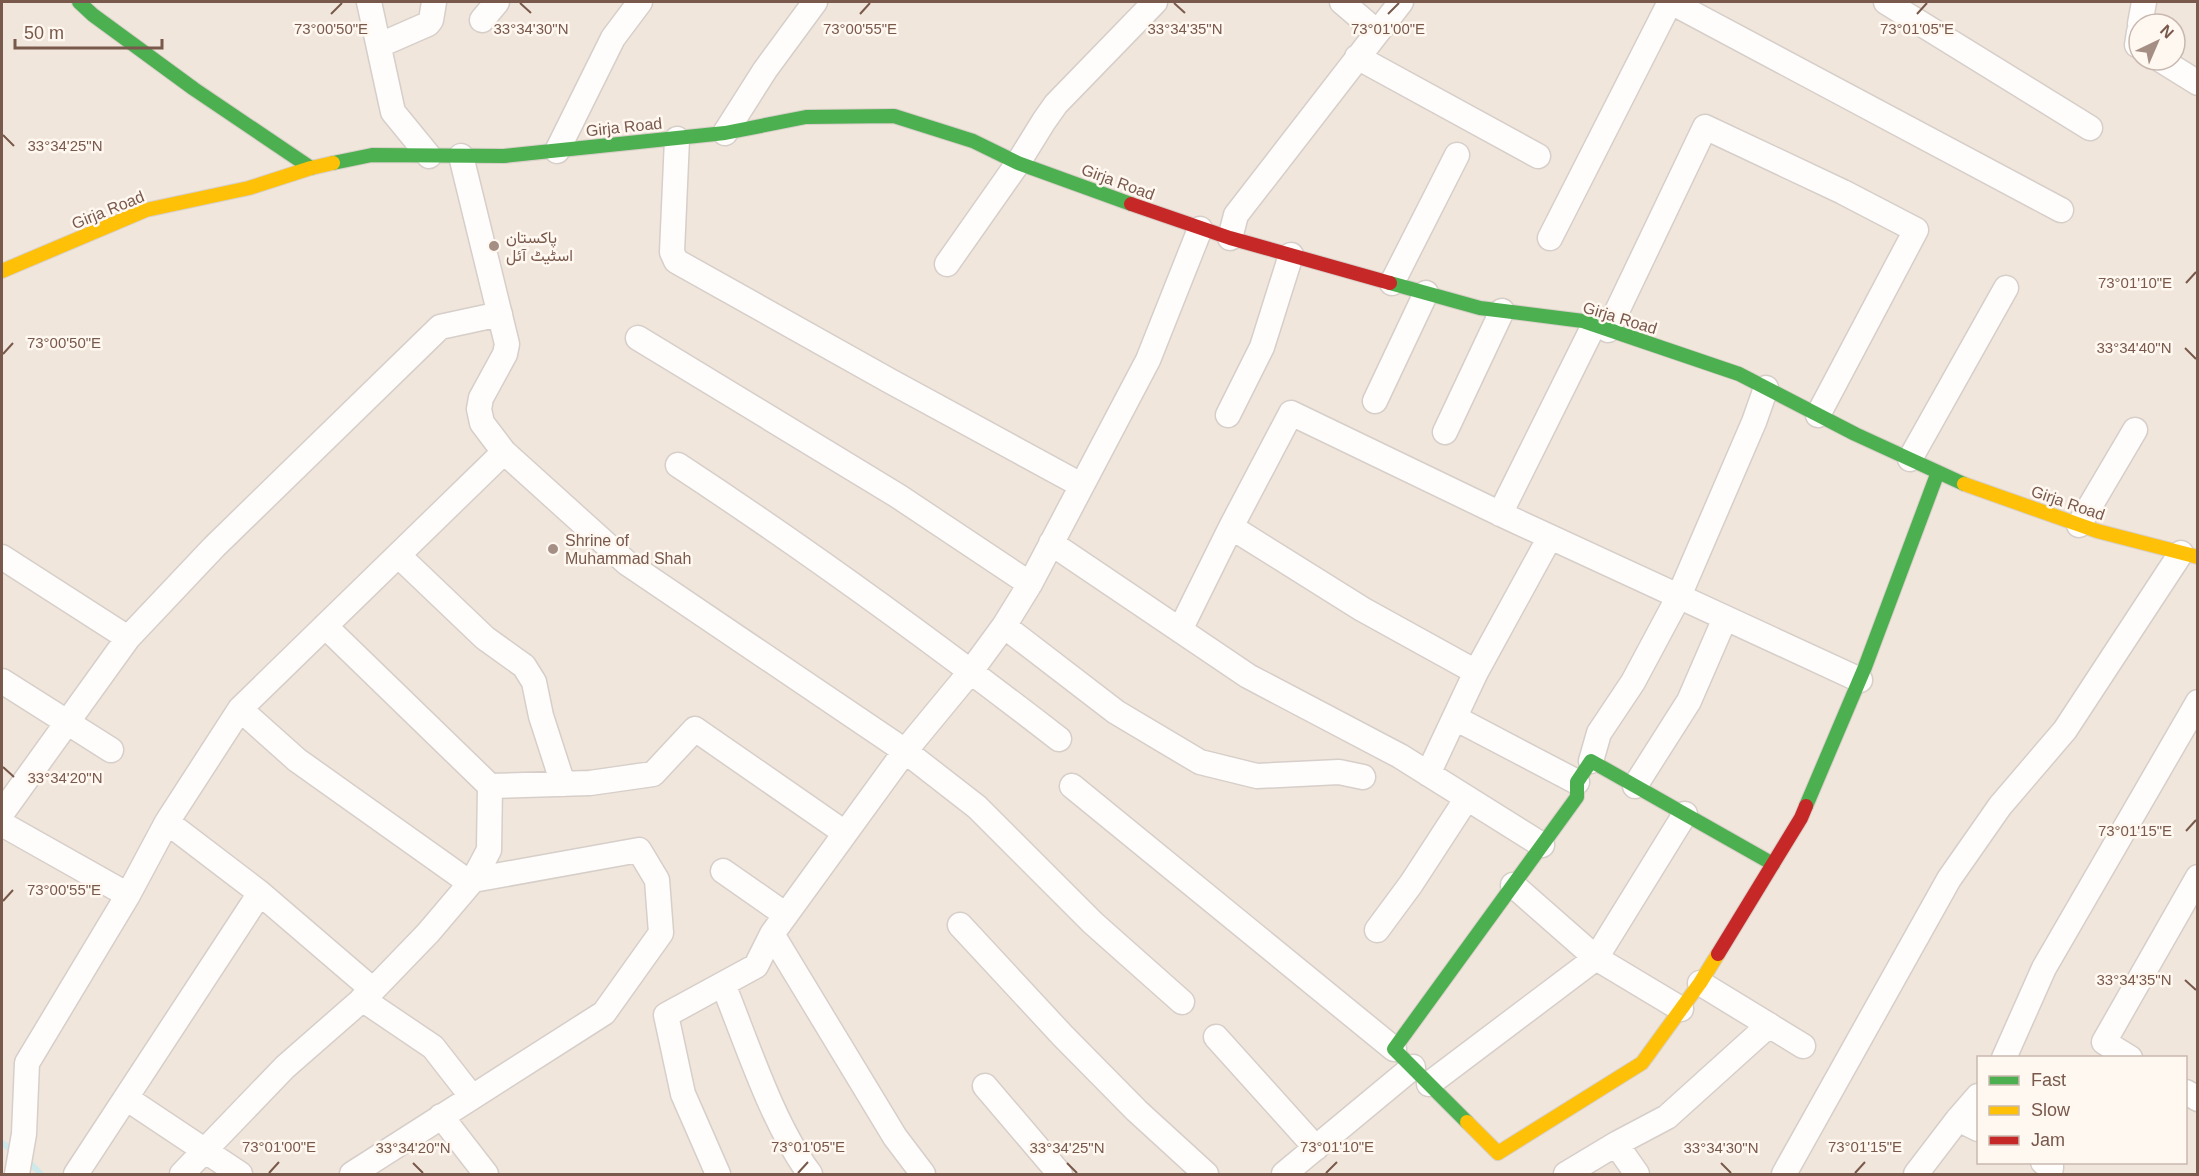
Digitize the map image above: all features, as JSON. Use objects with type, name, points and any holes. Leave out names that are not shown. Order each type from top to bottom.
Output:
[{"type":"main road","points":[[79,2],[93,15],[194,89],[311,168]]},
{"type":"main road","name":"Girja Road","points":[[2,272],[146,210],[249,188],[311,168],[372,155],[504,156],[725,133],[806,117],[894,116],[973,141],[1018,163],[1230,238],[1480,308],[1583,321],[1601,327],[1739,374],[1971,487],[2079,525],[2189,555]]},
{"type":"main road","points":[[1773,864],[1591,761],[1577,782],[1577,797],[1394,1048],[1497,1153],[1642,1063],[1700,983],[1773,864],[1801,818],[1860,680],[1938,472]]},
{"type":"street","points":[[369,2],[393,112],[429,156]]},
{"type":"street","points":[[380,45],[428,24],[434,2]]},
{"type":"street","points":[[557,151],[613,38],[640,2]]},
{"type":"street","points":[[725,133],[765,69],[815,2]]},
{"type":"street","points":[[947,264],[1018,163],[1056,104],[1155,2]]},
{"type":"street","points":[[1342,2],[1377,32]]},
{"type":"street","points":[[1230,238],[1236,215],[1401,2]]},
{"type":"street","points":[[1550,238],[1671,2],[2061,210]]},
{"type":"street","points":[[1886,2],[2090,128]]},
{"type":"street","points":[[1357,57],[1538,156]]},
{"type":"street","points":[[2180,72],[2198,83]]},
{"type":"street","points":[[1500,513],[1601,327],[1705,127],[1843,192],[1916,231],[1818,414]]},
{"type":"street","points":[[677,139],[672,252],[676,261],[1081,485]]},
{"type":"street","points":[[1392,283],[1457,155]]},
{"type":"street","points":[[461,156],[507,344],[505,354],[481,398],[479,409],[483,423],[504,452],[627,563],[905,751],[977,807],[1093,923],[1182,1002]]},
{"type":"street","points":[[718,1174],[683,1094],[666,1015],[756,966],[772,934],[845,833],[905,751],[971,671],[1004,626],[1030,584],[1148,360],[1200,229]]},
{"type":"street","points":[[1228,415],[1262,346],[1291,255]]},
{"type":"street","points":[[1910,459],[2006,288]]},
{"type":"street","points":[[1375,401],[1426,293]]},
{"type":"street","points":[[1445,432],[1502,311]]},
{"type":"street","points":[[2,813],[128,638],[214,547],[440,327],[500,314]]},
{"type":"street","points":[[638,338],[898,496],[1030,584]]},
{"type":"street","points":[[1591,761],[1599,733],[1633,682],[1679,596],[1754,422],[1766,388]]},
{"type":"street","points":[[1180,630],[1291,413],[1550,537],[1860,680]]},
{"type":"street","points":[[2079,525],[2135,430]]},
{"type":"street","points":[[18,1174],[24,1134],[27,1063],[128,895],[167,822],[240,709],[504,452]]},
{"type":"street","points":[[678,465],[766,523],[971,671],[1059,739]]},
{"type":"street","points":[[1231,527],[1362,609],[1476,672]]},
{"type":"street","points":[[1428,774],[1476,672],[1550,537]]},
{"type":"street","points":[[1051,543],[1248,676],[1400,756],[1542,845]]},
{"type":"street","points":[[398,555],[485,638],[524,666],[534,682],[541,716],[562,784]]},
{"type":"street","points":[[1784,1174],[1949,879],[2000,806],[2065,730],[2189,555]]},
{"type":"street","points":[[2,557],[128,638]]},
{"type":"street","points":[[1635,786],[1689,700],[1725,618]]},
{"type":"street","points":[[325,626],[490,786],[590,783],[653,774],[695,729],[845,833]]},
{"type":"street","points":[[1004,626],[1116,712],[1200,762],[1257,777],[1339,772],[1363,777]]},
{"type":"street","points":[[2,681],[111,750]]},
{"type":"street","points":[[2005,1056],[2044,968],[2198,702]]},
{"type":"street","points":[[240,709],[297,760],[472,881],[639,850],[657,880],[661,933],[604,1013],[352,1174]]},
{"type":"street","points":[[1455,718],[1577,782]]},
{"type":"street","points":[[182,1174],[285,1067],[367,995],[428,933],[472,881],[489,850],[490,786]]},
{"type":"street","points":[[1072,786],[1394,1048]]},
{"type":"street","points":[[1377,930],[1411,884],[1467,798]]},
{"type":"street","points":[[1284,1174],[1316,1148],[1596,958],[1685,814]]},
{"type":"street","points":[[167,822],[260,893],[367,995],[433,1047],[472,1097]]},
{"type":"street","points":[[2,824],[128,895]]},
{"type":"street","points":[[723,871],[786,915]]},
{"type":"street","points":[[2123,1056],[2099,1049],[2198,877]]},
{"type":"street","points":[[1513,885],[1596,958],[1681,1010]]},
{"type":"street","points":[[76,1174],[260,893]]},
{"type":"street","points":[[960,925],[1063,1036],[1137,1110],[1206,1174]]},
{"type":"street","points":[[772,934],[896,1137],[923,1174]]},
{"type":"street","points":[[1700,983],[1803,1046]]},
{"type":"street","points":[[723,984],[776,1113],[801,1162],[810,1174]]},
{"type":"street","points":[[1566,1174],[1667,1117],[1769,1025]]},
{"type":"street","points":[[1216,1037],[1316,1148]]},
{"type":"street","points":[[985,1086],[1060,1174]]},
{"type":"street","points":[[126,1098],[240,1174]]},
{"type":"street","points":[[1916,1174],[1968,1124],[1977,1099]]},
{"type":"street","points":[[441,1116],[486,1174]]},
{"type":"street","points":[[1616,1144],[1637,1174]]},
{"type":"shaded area","points":[[2,2],[2197,2],[2197,1174],[2,1174]]},
{"type":"waterway","points":[[2,1143],[16,1153]]},
{"type":"waterway","points":[[27,1160],[41,1174]]},
{"type":"traffic: fast","points":[[79,2],[93,15],[194,89],[311,168]]},
{"type":"traffic: fast","points":[[333,163],[372,155],[504,156],[725,133],[806,117],[894,116],[973,141],[1018,163],[1131,204]]},
{"type":"traffic: fast","points":[[1390,283],[1480,308],[1583,321],[1739,374],[1855,434],[1964,484]]},
{"type":"traffic: fast","points":[[1806,806],[1865,667],[1938,472]]},
{"type":"traffic: fast","points":[[1467,1122],[1394,1049],[1577,797],[1577,782],[1591,761],[1773,864]]},
{"type":"traffic: slow","points":[[2,271],[146,210],[249,188],[333,163]]},
{"type":"traffic: slow","points":[[1964,484],[2097,531],[2198,557]]},
{"type":"traffic: slow","points":[[1467,1122],[1498,1153],[1642,1063],[1700,983],[1718,954]]},
{"type":"traffic: jam","points":[[1131,204],[1230,238],[1390,283]]},
{"type":"traffic: jam","points":[[1718,954],[1801,818],[1806,806]]},
{"type":"place","name":"پاکستان اسٹیٹ آئل","points":[[494,246]]},
{"type":"place","name":"Shrine of Muhammad Shah","points":[[553,549]]}]
